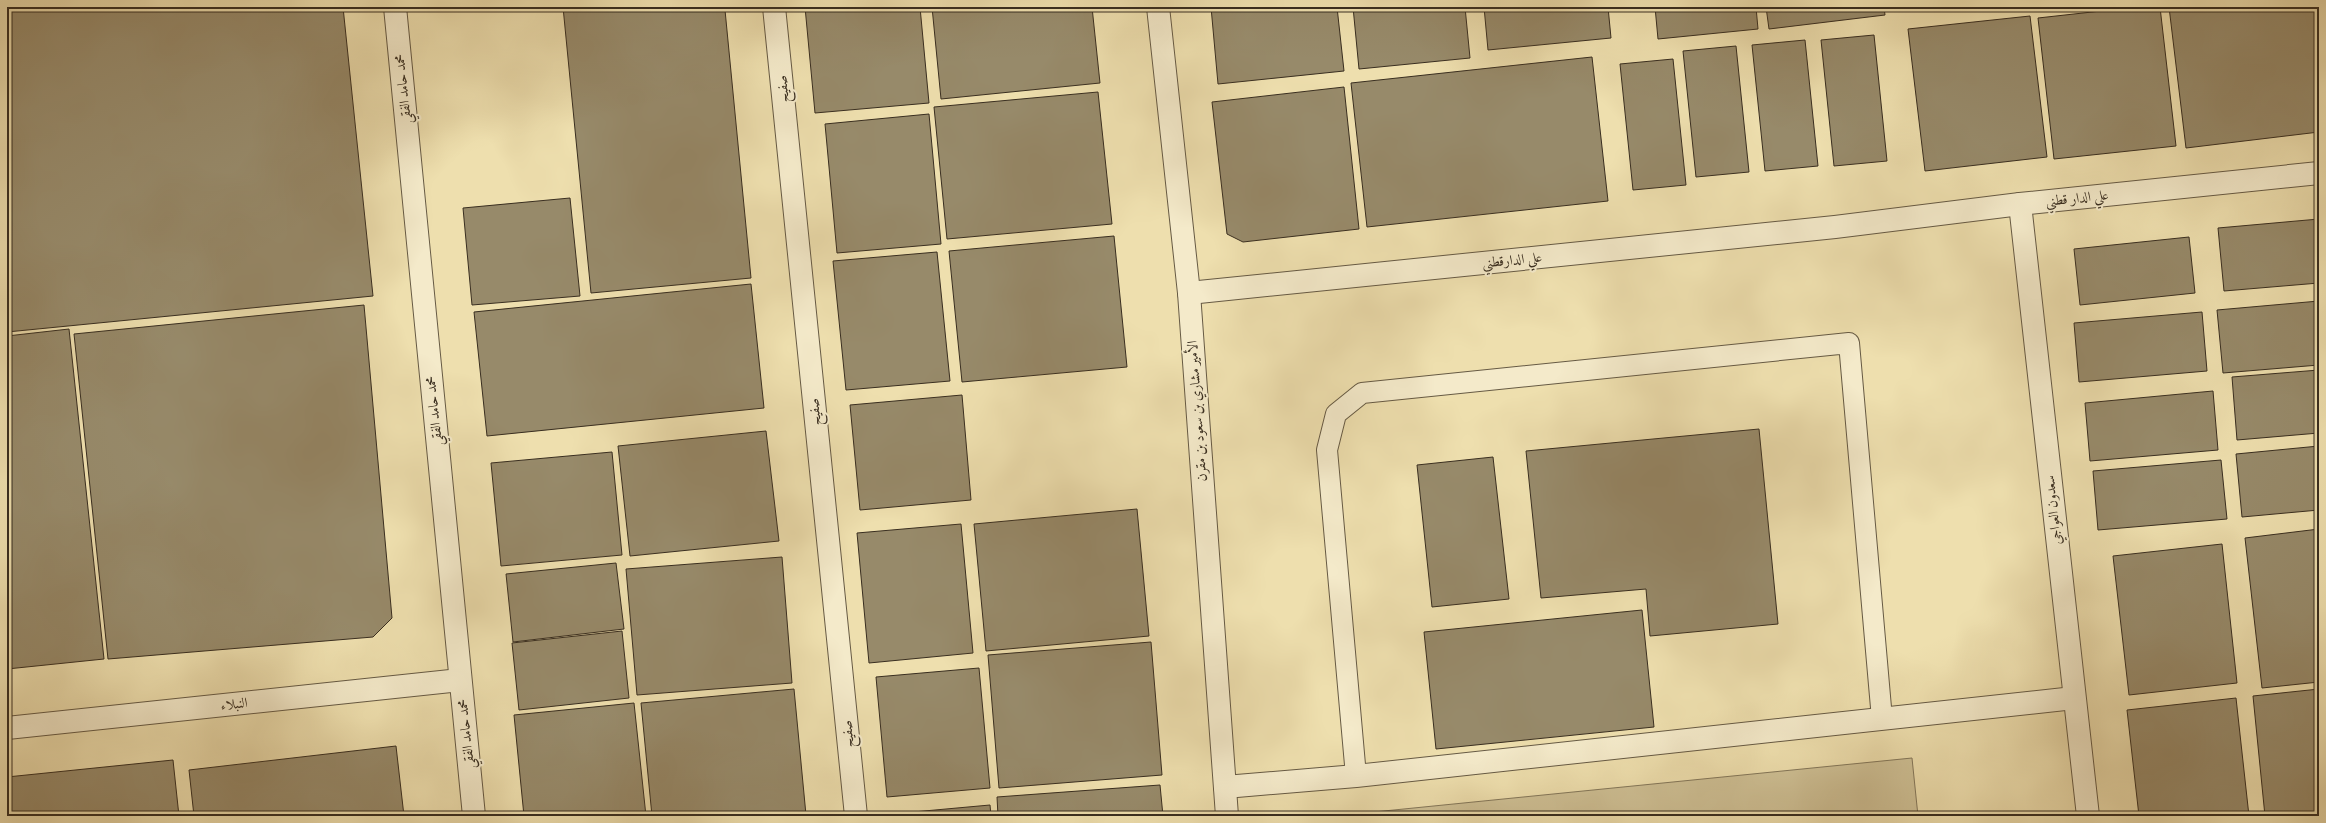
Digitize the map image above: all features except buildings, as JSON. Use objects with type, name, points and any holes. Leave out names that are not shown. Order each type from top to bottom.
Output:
[{"type":"street","name":"محمد حامد الفقي","points":[[395,7],[474,816]]},
{"type":"street","name":"صفيح","points":[[774,7],[856,816]]},
{"type":"street","name":"الأمير مشاري بن سعود بن مقرن","points":[[1158,7],[1189,293],[1228,816]]},
{"type":"street","name":"علي الدار قطني","points":[[1835,227],[2020,204],[2319,173]]},
{"type":"street","name":"سعدون العواجي","points":[[2020,204],[2088,816]]},
{"type":"street","name":"علي الدارقطني","points":[[1189,293],[1835,227]]},
{"type":"street","name":"النبلاء","points":[[7,728],[460,680]]},
{"type":"street","points":[[1225,787],[1356,776],[2074,698]]},
{"type":"lane","points":[[1356,776],[1326,450],[1336,414],[1362,393],[1370,392],[1849,343],[1882,719]]},
{"type":"shaded area","points":[[1912,758],[1918,816],[1334,816]]}]
